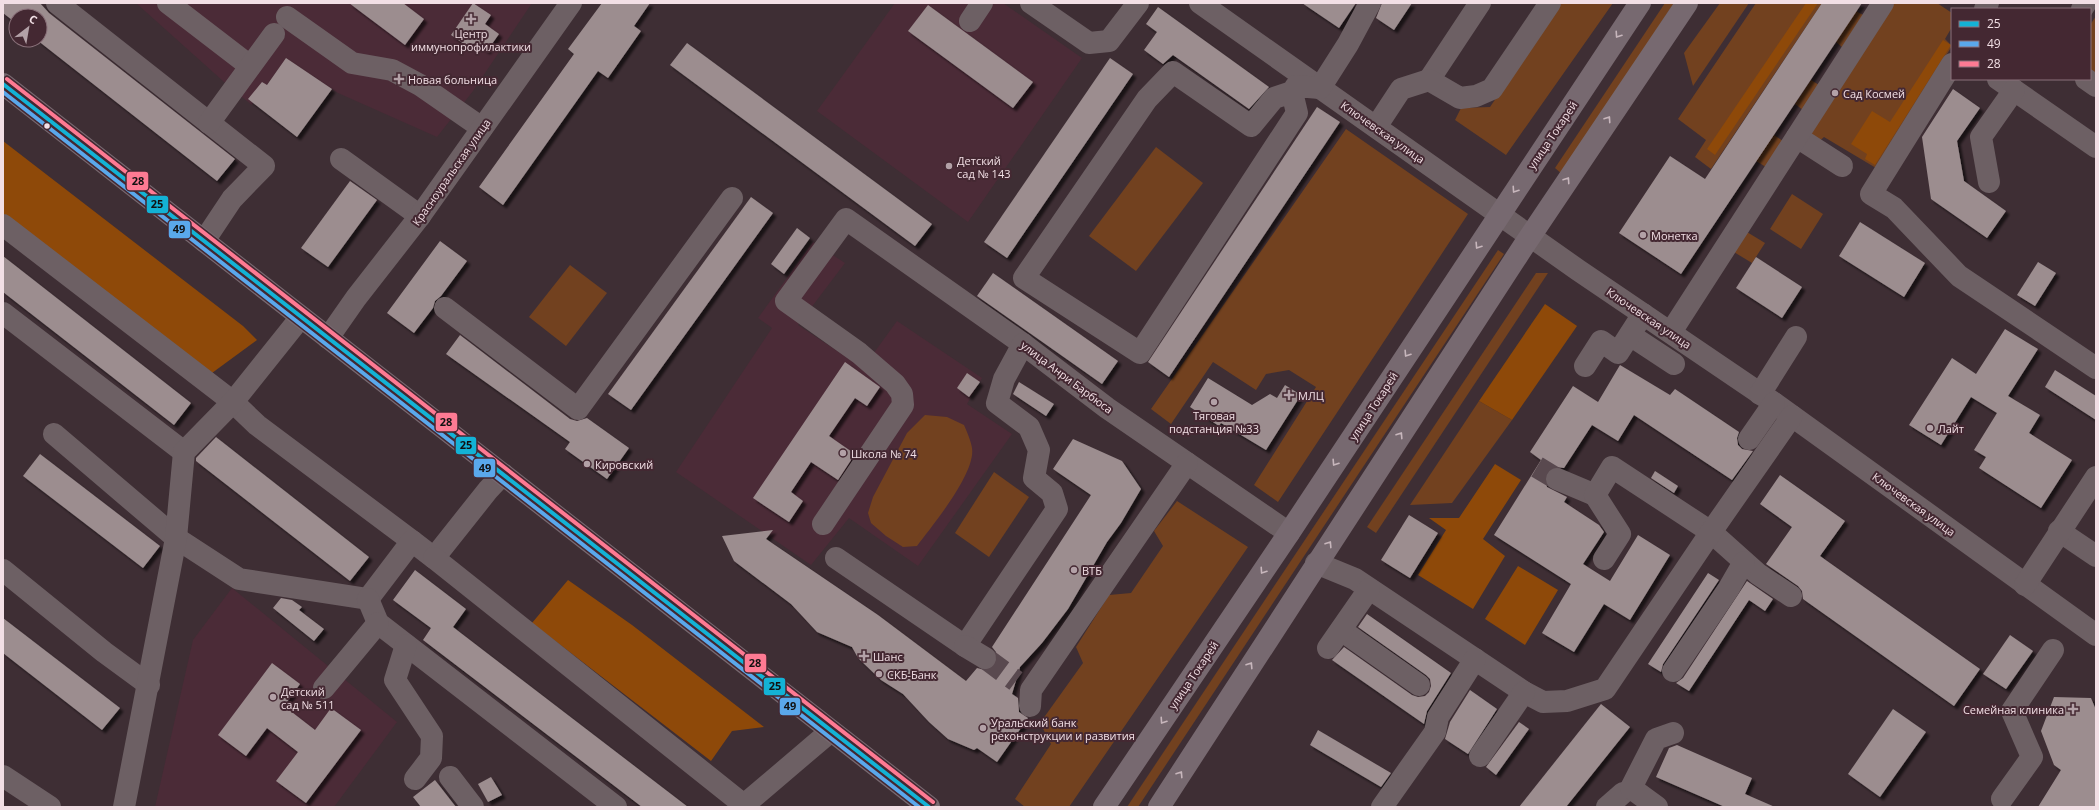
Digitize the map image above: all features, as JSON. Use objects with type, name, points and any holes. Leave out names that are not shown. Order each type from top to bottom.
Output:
[{"type":"main road","name":"улица Токарей","points":[[1104,807],[1289,533],[1640,3]]},
{"type":"main road","points":[[1159,807],[1316,563],[1530,236],[1688,3]]},
{"type":"main road","points":[[3,84],[929,807]]},
{"type":"street","points":[[57,3],[264,166],[232,199],[204,241]]},
{"type":"street","points":[[168,3],[250,66]]},
{"type":"street","name":"Красноуральская улица","points":[[328,338],[356,298],[420,216],[571,3]]},
{"type":"street","points":[[970,22],[982,3]]},
{"type":"street","points":[[1031,3],[1089,43],[1109,41],[1138,3]]},
{"type":"street","name":"Ключевская улица","points":[[1200,3],[1500,213],[1530,236],[1792,416],[2096,635]]},
{"type":"street","points":[[1292,92],[1297,113],[1140,353],[1024,278],[1147,99],[1173,72],[1251,126],[1274,98],[1292,92],[1296,86],[1320,88],[1348,44],[1370,3]]},
{"type":"street","points":[[1376,127],[1401,89],[1429,80],[1480,3]]},
{"type":"street","points":[[1429,80],[1460,98],[1476,96],[1492,88],[1550,3]]},
{"type":"street","points":[[1671,332],[1883,3]]},
{"type":"street","points":[[287,17],[352,63],[392,70],[420,85],[482,128]]},
{"type":"street","points":[[209,123],[274,34]]},
{"type":"street","points":[[1951,66],[1871,194],[1894,208],[1959,276],[2096,368]]},
{"type":"street","points":[[2087,80],[2096,86]]},
{"type":"street","points":[[1989,182],[1981,138],[2006,85],[2096,147]]},
{"type":"street","points":[[1797,137],[1842,166]]},
{"type":"street","points":[[341,158],[420,216]]},
{"type":"street","points":[[445,308],[578,409],[732,198]]},
{"type":"street","name":"улица Анри Барбюса","points":[[823,524],[903,405],[902,394],[895,384],[859,353],[786,301],[846,219],[1023,344],[1107,408],[1289,533]]},
{"type":"street","points":[[3,225],[233,402],[257,425],[434,558],[744,805],[831,731]]},
{"type":"street","points":[[3,313],[184,452]]},
{"type":"street","points":[[1585,366],[1601,341],[1618,353],[1643,314]]},
{"type":"street","points":[[124,807],[149,685],[176,538],[184,452],[233,402],[301,316]]},
{"type":"street","points":[[1630,335],[1674,364]]},
{"type":"street","points":[[1749,439],[1796,337]]},
{"type":"street","points":[[965,646],[1057,509],[1052,493],[1034,478],[1038,450],[1029,427],[997,403],[1010,383],[1023,344]]},
{"type":"street","points":[[1316,563],[1355,579],[1524,692],[1542,702],[1567,701],[1605,689],[1710,532],[1792,416]]},
{"type":"street","points":[[54,434],[176,538],[239,579],[368,599]]},
{"type":"street","points":[[1026,692],[1187,463]]},
{"type":"street","points":[[1595,495],[1612,467],[1710,532],[1758,574],[1791,596]]},
{"type":"street","points":[[434,558],[488,490],[503,474]]},
{"type":"street","points":[[2025,584],[2096,477]]},
{"type":"street","points":[[1557,479],[1595,495],[1620,534],[1604,559]]},
{"type":"street","points":[[2059,531],[2096,556]]},
{"type":"street","points":[[368,599],[412,541]]},
{"type":"street","points":[[836,558],[985,658]]},
{"type":"street","points":[[1673,671],[1729,588],[1744,562]]},
{"type":"street","points":[[3,570],[104,652],[149,685]]},
{"type":"street","points":[[1328,648],[1368,589]]},
{"type":"street","points":[[368,599],[378,623],[616,807]]},
{"type":"street","points":[[324,688],[378,623]]},
{"type":"street","points":[[1341,630],[1419,685]]},
{"type":"street","points":[[406,645],[395,680],[432,736],[431,758],[416,779]]},
{"type":"street","points":[[2002,799],[2032,757],[2012,711],[2053,650]]},
{"type":"street","points":[[1382,807],[1435,732],[1438,717],[1475,659]]},
{"type":"street","points":[[1480,756],[1524,692]]},
{"type":"street","points":[[1657,807],[1620,796],[1656,740],[1673,733]]},
{"type":"street","points":[[3,776],[50,807]]},
{"type":"street","points":[[450,777],[473,807]]},
{"type":"shaded area","name":"Новая больница","points":[[136,3],[532,3],[473,91],[437,137],[338,93],[286,59],[252,105],[233,90]]},
{"type":"shaded area","name":"Детский сад № 143","points":[[895,3],[1003,3],[1082,58],[968,222],[817,111]]},
{"type":"shaded area","points":[[1561,3],[1613,3],[1506,155],[1455,120],[1461,108],[1490,107]]},
{"type":"shaded area","points":[[1665,3],[1674,3],[1562,174],[1555,168]]},
{"type":"shaded area","points":[[1720,3],[1749,3],[1693,86],[1684,53]]},
{"type":"shaded area","points":[[1756,3],[1822,3],[1711,169],[1695,157],[1706,140],[1678,119]]},
{"type":"shaded area","points":[[1806,3],[1818,3],[1715,155],[1707,149]]},
{"type":"shaded area","points":[[1889,3],[1937,3],[1951,12],[1951,29],[1945,39],[1951,45],[1951,48],[1876,168],[1824,137],[1816,144],[1804,135]]},
{"type":"shaded area","points":[[1856,11],[1863,15],[1842,47],[1836,42]]},
{"type":"shaded area","points":[[2096,16],[2096,76],[2091,72],[2091,24]]},
{"type":"shaded area","points":[[1943,40],[1951,45],[1875,165],[1865,159],[1867,154],[1851,144],[1872,111],[1890,122]]},
{"type":"shaded area","points":[[1811,80],[1819,85],[1803,110],[1795,104]]},
{"type":"shaded area","points":[[1346,129],[1468,214],[1278,502],[1254,485],[1316,387],[1289,370],[1266,374],[1256,390],[1213,362],[1171,424],[1151,409]]},
{"type":"shaded area","points":[[1774,135],[1783,141],[1766,167],[1756,161]]},
{"type":"shaded area","points":[[3,141],[243,326],[257,340],[212,373],[3,216]]},
{"type":"shaded area","points":[[1156,147],[1203,183],[1136,271],[1089,236]]},
{"type":"shaded area","points":[[1792,194],[1823,214],[1801,249],[1770,229]]},
{"type":"shaded area","points":[[1742,229],[1765,243],[1752,263],[1729,249]]},
{"type":"shaded area","name":"Школа № 74","points":[[813,242],[845,263],[798,325],[863,368],[897,321],[982,378],[967,404],[1012,434],[918,566],[849,518],[811,565],[676,472],[772,328],[758,318]]},
{"type":"shaded area","points":[[1498,250],[1504,254],[1138,807],[1127,807]]},
{"type":"shaded area","points":[[570,265],[607,293],[566,346],[529,317]]},
{"type":"shaded area","points":[[1536,273],[1548,273],[1376,533],[1367,527]]},
{"type":"shaded area","points":[[1545,304],[1577,326],[1512,420],[1479,401]]},
{"type":"shaded area","points":[[1479,401],[1512,420],[1452,503],[1410,505]]},
{"type":"shaded area","points":[[925,415],[947,417],[964,425],[972,448],[971,459],[967,471],[952,499],[917,546],[903,547],[886,536],[871,523],[868,513],[873,497],[907,433]]},
{"type":"shaded area","points":[[1495,464],[1521,480],[1483,539],[1505,556],[1473,609],[1418,575],[1446,530],[1429,518],[1459,518]]},
{"type":"shaded area","points":[[994,472],[1029,497],[989,557],[955,533]]},
{"type":"shaded area","points":[[1177,501],[1248,547],[1069,807],[1025,807],[1015,799],[1051,744],[1040,723],[1083,663],[1076,647],[1109,595],[1131,593],[1163,546],[1154,531]]},
{"type":"shaded area","points":[[1518,566],[1558,590],[1525,645],[1485,619]]},
{"type":"shaded area","points":[[568,580],[632,625],[764,727],[732,731],[711,761],[532,623]]},
{"type":"shaded area","name":"Детский сад № 511","points":[[232,588],[397,722],[334,807],[155,807],[193,640]]},
{"type":"building","points":[[3,3],[40,3],[44,8],[8,8],[8,17],[3,13]]},
{"type":"building","points":[[349,3],[403,3],[424,19],[405,45]]},
{"type":"building","points":[[473,3],[491,15],[485,24],[499,34],[487,51],[474,43],[470,48],[451,35]]},
{"type":"building","points":[[602,3],[650,3],[634,26],[641,31],[608,78],[598,71],[503,205],[479,187],[574,54],[568,49]]},
{"type":"building","points":[[1302,3],[1356,3],[1339,28]]},
{"type":"building","points":[[1382,3],[1412,3],[1394,30],[1376,18]]},
{"type":"building","points":[[1822,3],[1862,3],[1681,274],[1619,233],[1670,156],[1705,179]]},
{"type":"building","points":[[928,5],[1033,82],[1013,108],[908,31]]},
{"type":"building","points":[[1158,7],[1269,87],[1249,109],[1173,55],[1163,64],[1144,50],[1157,32],[1146,24]]},
{"type":"building","points":[[48,12],[235,159],[217,181],[47,48]]},
{"type":"building","points":[[687,43],[932,224],[915,246],[670,65]]},
{"type":"building","points":[[286,58],[332,89],[297,137],[248,99],[262,82],[267,85]]},
{"type":"building","points":[[1110,58],[1133,74],[1007,258],[984,242]]},
{"type":"building","points":[[1953,89],[1980,108],[1957,141],[1964,181],[2006,211],[1987,238],[1931,199],[1922,137]]},
{"type":"building","points":[[1317,107],[1340,122],[1169,377],[1148,362]]},
{"type":"building","points":[[350,181],[377,200],[328,267],[301,248]]},
{"type":"building","points":[[751,197],[773,213],[631,410],[608,394]]},
{"type":"building","points":[[1860,222],[1925,263],[1904,297],[1839,256]]},
{"type":"building","points":[[797,228],[810,238],[784,274],[771,264]]},
{"type":"building","points":[[440,241],[467,261],[441,296],[435,301],[433,308],[414,333],[387,313]]},
{"type":"building","points":[[3,256],[191,403],[174,425],[3,292]]},
{"type":"building","points":[[1756,257],[1802,287],[1782,318],[1736,288]]},
{"type":"building","points":[[2038,262],[2056,273],[2035,306],[2017,295]]},
{"type":"building","points":[[993,273],[1118,361],[1102,384],[977,296]]},
{"type":"building","points":[[2005,329],[2038,349],[2008,396],[2040,415],[2029,433],[2072,460],[2041,508],[1979,468],[1986,457],[1974,450],[1997,413],[1971,397],[1941,445],[1909,425],[1952,358],[1976,374]]},
{"type":"building","points":[[460,335],[570,419],[577,421],[587,418],[629,448],[607,479],[565,449],[570,442],[446,354]]},
{"type":"building","points":[[845,362],[880,387],[867,406],[855,398],[829,436],[855,454],[838,480],[811,462],[791,492],[803,501],[789,522],[753,498]]},
{"type":"building","points":[[1620,365],[1670,395],[1675,389],[1739,432],[1737,438],[1738,445],[1742,449],[1753,451],[1732,480],[1634,415],[1618,441],[1592,425],[1564,468],[1556,467],[1549,469],[1545,480],[1547,487],[1567,497],[1564,502],[1599,525],[1604,532],[1583,564],[1610,581],[1638,535],[1670,555],[1630,620],[1604,604],[1574,652],[1542,633],[1571,584],[1494,535],[1541,460],[1530,452],[1573,386],[1598,402]]},
{"type":"building","points":[[2055,370],[2096,396],[2096,420],[2045,387]]},
{"type":"building","points":[[967,373],[980,382],[969,397],[957,388]]},
{"type":"building","points":[[1208,378],[1252,405],[1270,394],[1277,398],[1285,385],[1301,395],[1266,450],[1221,423],[1219,426],[1190,407]]},
{"type":"building","points":[[1019,382],[1054,404],[1046,416],[1013,394]]},
{"type":"building","points":[[216,437],[369,557],[350,581],[196,461],[196,458]]},
{"type":"building","points":[[1073,439],[1122,461],[1141,489],[1121,523],[1107,542],[1068,609],[1042,643],[1020,667],[1012,694],[1018,698],[1019,712],[1028,718],[997,762],[977,748],[974,750],[948,739],[929,722],[903,694],[881,680],[858,658],[852,647],[817,632],[791,604],[734,561],[722,536],[773,530],[766,539],[878,615],[966,681],[977,668],[985,670],[991,669],[995,665],[997,658],[996,652],[992,647],[1091,495],[1053,469]]},
{"type":"building","points":[[40,454],[160,546],[143,568],[23,476]]},
{"type":"building","points":[[1655,471],[1678,486],[1674,493],[1651,478]]},
{"type":"building","points":[[1780,475],[1845,521],[1820,556],[1980,669],[1954,706],[1803,599],[1802,591],[1798,586],[1766,564],[1792,527],[1760,504]]},
{"type":"building","points":[[1409,515],[1438,533],[1410,578],[1381,560]]},
{"type":"building","points":[[415,570],[466,609],[453,627],[688,807],[642,807],[423,640],[431,628],[393,600]]},
{"type":"building","points":[[1708,573],[1719,580],[1663,664],[1661,672],[1648,664]]},
{"type":"building","points":[[1747,581],[1773,599],[1765,611],[1749,600],[1689,691],[1676,683],[1683,678]]},
{"type":"building","points":[[281,598],[292,600],[302,607],[299,610],[324,629],[314,641],[273,608]]},
{"type":"building","points":[[1367,614],[1451,673],[1427,711],[1424,724],[1332,660],[1344,647],[1412,695],[1418,697],[1425,696],[1429,692],[1431,686],[1430,679],[1426,675],[1358,627]]},
{"type":"building","points":[[3,618],[120,708],[102,730],[3,653]]},
{"type":"building","points":[[2010,635],[2033,651],[2006,689],[1983,674]]},
{"type":"building","points":[[272,663],[300,684],[284,706],[315,730],[331,708],[361,730],[306,803],[276,781],[298,752],[267,728],[246,756],[218,735]]},
{"type":"building","points":[[1470,690],[1497,709],[1468,754],[1445,739],[1450,722]]},
{"type":"building","points":[[2054,697],[2091,698],[2096,710],[2096,807],[2038,807],[2061,770],[2054,765],[2041,731]]},
{"type":"building","points":[[1601,704],[1630,727],[1566,807],[1519,807]]},
{"type":"building","points":[[1893,709],[1926,732],[1880,797],[1848,774]]},
{"type":"building","points":[[1519,722],[1529,729],[1496,775],[1486,767]]},
{"type":"building","points":[[1318,730],[1391,773],[1381,787],[1310,745]]},
{"type":"building","points":[[1677,745],[1752,778],[1745,794],[1775,807],[1725,807],[1656,777],[1669,748]]},
{"type":"building","points":[[491,777],[502,795],[488,802],[478,784]]},
{"type":"building","points":[[435,780],[456,807],[421,807],[413,797]]},
{"type":"tunnel","points":[[1537,467],[1557,479]]},
{"type":"tunnel","points":[[985,658],[1016,681]]},
{"type":"transit line","name":"28","points":[[7,79],[933,802]]},
{"type":"transit line","name":"25","points":[[3,84],[929,807]]},
{"type":"transit line","name":"49","points":[[3,92],[919,807]]},
{"type":"place","name":"Центр иммунопрофилактики","points":[[471,19]]},
{"type":"place","name":"Новая больница","points":[[399,79]]},
{"type":"place","name":"Сад Космей","points":[[1835,93]]},
{"type":"place","name":"Детский сад № 143","points":[[949,166]]},
{"type":"place","name":"Монетка","points":[[1643,235]]},
{"type":"place","name":"МЛЦ","points":[[1289,395]]},
{"type":"place","name":"Тяговая подстанция №33","points":[[1214,402]]},
{"type":"place","name":"Лайт","points":[[1930,428]]},
{"type":"place","name":"Школа № 74","points":[[843,453]]},
{"type":"place","name":"Кировский","points":[[587,464]]},
{"type":"place","name":"ВТБ","points":[[1074,570]]},
{"type":"place","name":"Шанс","points":[[864,656]]},
{"type":"place","name":"СКБ-Банк","points":[[879,674]]},
{"type":"place","name":"Детский сад № 511","points":[[273,697]]},
{"type":"place","name":"Семейная клиника","points":[[2073,709]]},
{"type":"place","name":"Уральский банк реконструкции и развития","points":[[983,728]]}]
